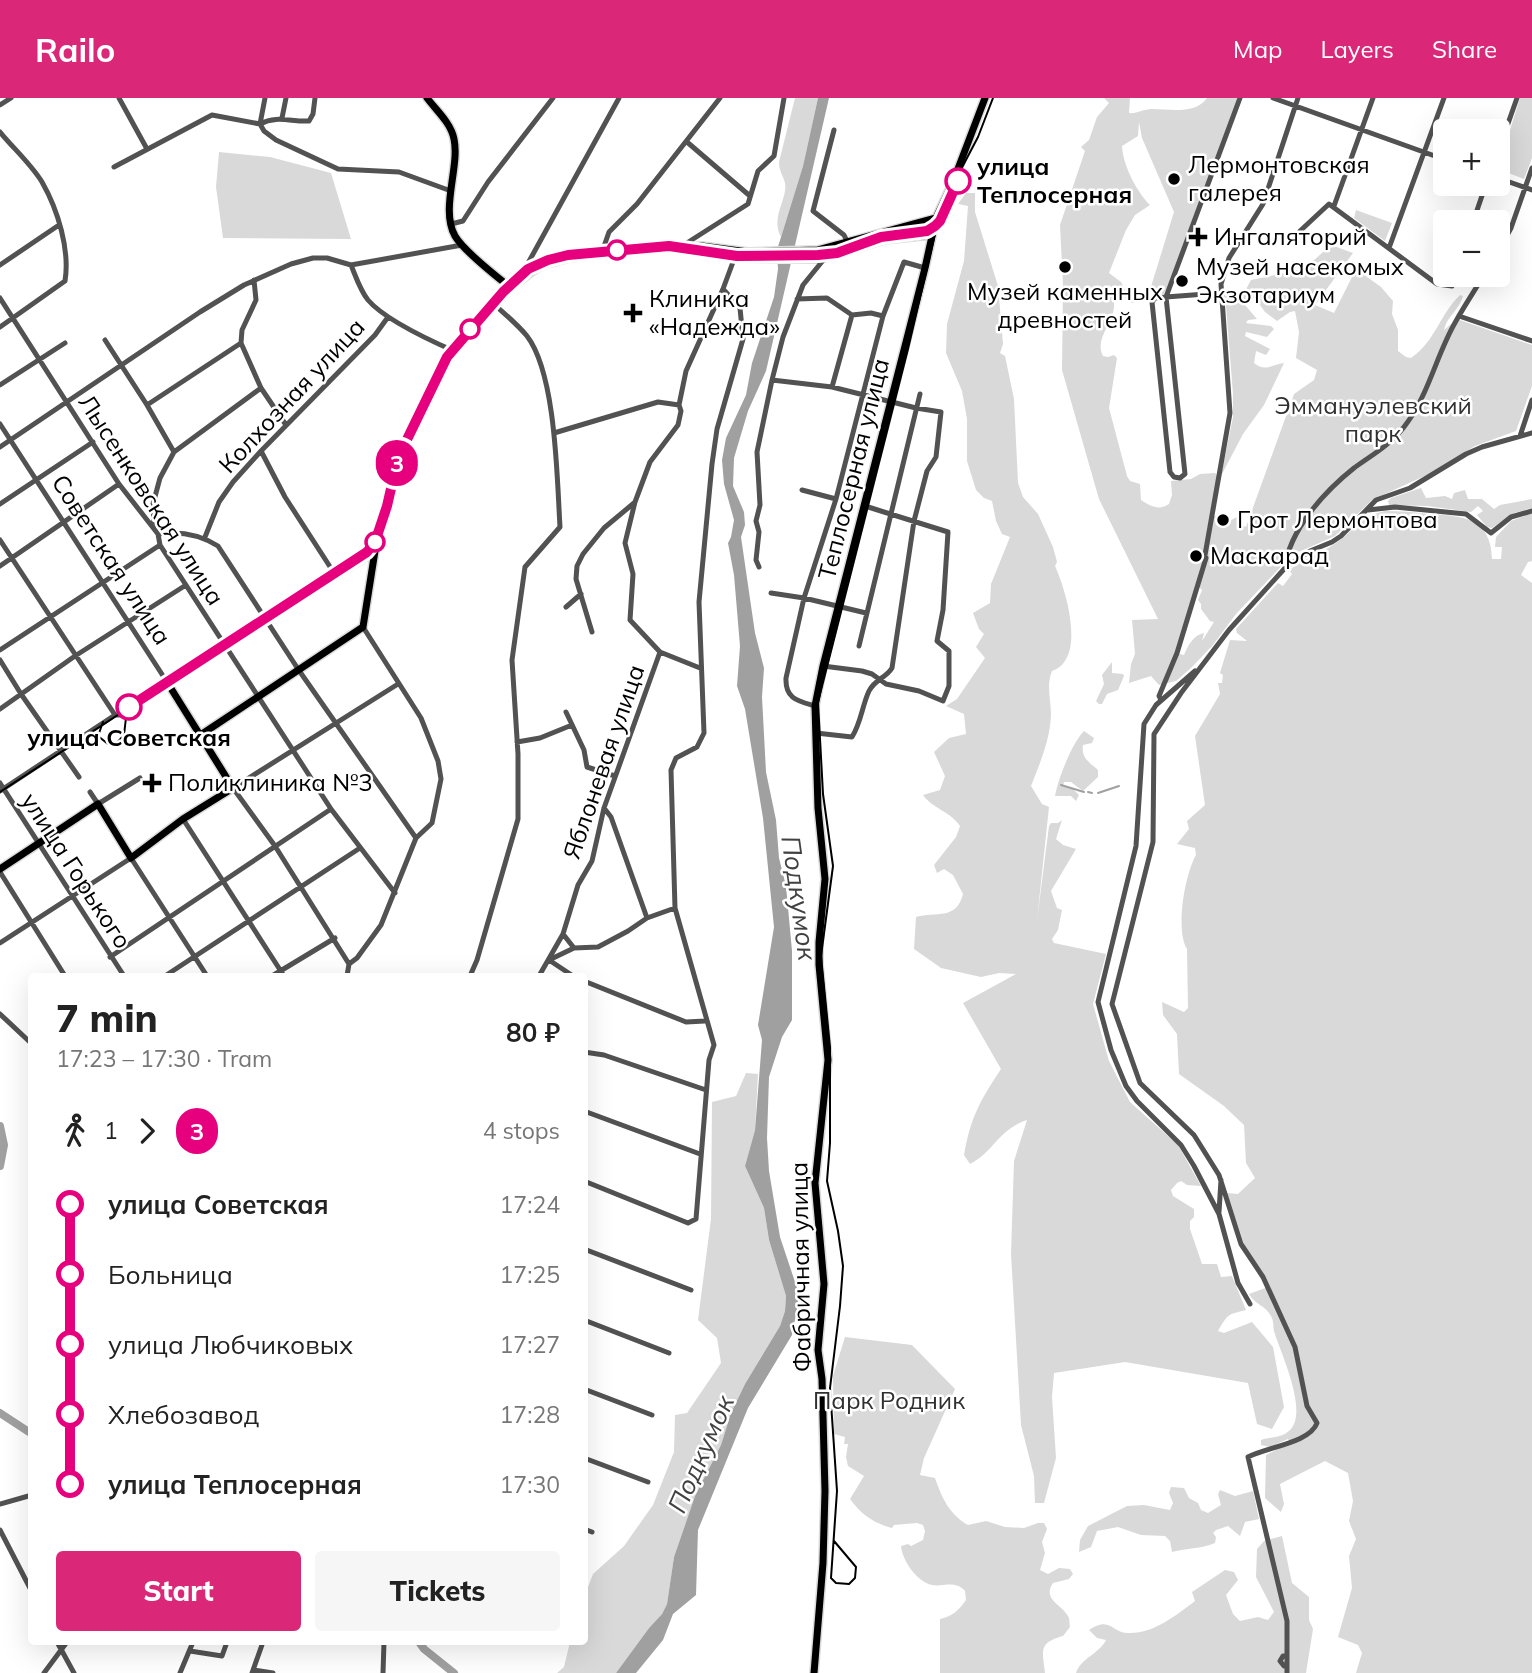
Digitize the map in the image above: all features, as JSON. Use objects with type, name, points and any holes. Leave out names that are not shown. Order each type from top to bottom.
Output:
[{"type":"main road","points":[[427,98],[455,139],[451,224],[456,238],[508,286]]},
{"type":"main road","name":"Теплосерная улица","points":[[824,860],[818,808],[815,706],[823,666],[925,268],[931,235],[985,98]]},
{"type":"main road","points":[[821,255],[848,243],[936,218]]},
{"type":"main road","points":[[199,736],[363,627],[375,551],[401,456],[454,351],[495,306],[508,286],[543,265],[569,258],[702,247],[748,256],[821,255],[883,240],[931,235]]},
{"type":"main road","points":[[167,682],[375,551]]},
{"type":"main road","name":"Советская улица","points":[[167,682],[233,788]]},
{"type":"main road","points":[[0,870],[98,804],[131,858],[183,819],[233,788]]},
{"type":"main road","name":"Фабричная улица","points":[[814,1673],[822,1576],[825,1491],[822,1379],[818,1350],[824,1284],[816,1183],[827,1076],[827,1037],[819,942],[825,879],[824,860]]},
{"type":"street","points":[[0,105],[11,98]]},
{"type":"street","points":[[119,98],[147,149]]},
{"type":"street","points":[[265,98],[260,124],[264,131],[276,140],[338,169],[399,172],[451,191]]},
{"type":"street","points":[[282,118],[286,98]]},
{"type":"street","points":[[114,167],[212,115],[260,124],[282,118],[309,121],[313,114],[315,98]]},
{"type":"street","points":[[451,224],[463,222],[488,182],[552,98]]},
{"type":"street","points":[[508,286],[527,265],[620,98]]},
{"type":"street","points":[[601,255],[609,232],[637,204],[720,98]]},
{"type":"street","points":[[679,248],[748,204],[758,171],[774,156],[784,98]]},
{"type":"street","points":[[1219,293],[1166,298],[1155,298],[1152,304],[1170,472],[1172,476],[1180,478],[1185,474],[1166,298],[1240,98]]},
{"type":"street","points":[[1273,98],[1433,155]]},
{"type":"street","points":[[1161,700],[1159,696],[1177,653],[1206,556],[1230,413],[1219,293],[1229,258],[1262,204],[1298,98]]},
{"type":"street","points":[[1334,206],[1373,98]]},
{"type":"street","points":[[1389,248],[1444,98]]},
{"type":"street","points":[[1510,119],[1517,98]]},
{"type":"street","points":[[834,131],[813,211],[844,235],[848,243]]},
{"type":"street","points":[[0,132],[42,182],[60,225],[67,265],[65,281],[0,327]]},
{"type":"street","points":[[688,142],[750,196]]},
{"type":"street","points":[[1510,230],[1532,168]]},
{"type":"street","points":[[1510,182],[1532,190]]},
{"type":"street","points":[[1300,231],[1325,206],[1334,206],[1433,281]]},
{"type":"street","points":[[0,265],[60,225]]},
{"type":"street","points":[[0,447],[182,323],[254,280],[301,260],[313,258],[327,258],[351,265],[462,246]]},
{"type":"street","name":"Яблоневая улица","points":[[541,973],[563,934],[578,885],[592,861],[604,808],[660,652],[630,620],[633,575],[625,543],[635,502],[650,462],[678,425],[686,371],[736,254]]},
{"type":"street","points":[[759,568],[756,560],[760,532],[756,522],[760,505],[757,452],[772,380],[797,299],[821,255]]},
{"type":"street","points":[[815,706],[789,696],[785,690],[804,598],[836,499],[883,316],[904,262],[925,268]]},
{"type":"street","points":[[351,265],[367,298],[388,317],[454,351]]},
{"type":"street","points":[[254,280],[256,300],[242,330],[241,342],[261,388],[286,425]]},
{"type":"street","points":[[1285,568],[1295,537],[1309,516],[1353,469],[1379,452],[1404,428],[1420,404],[1459,316],[1477,287]]},
{"type":"street","points":[[588,1183],[688,1223],[696,1219],[709,1060],[714,1045],[675,908],[671,769],[676,758],[697,747],[704,733],[699,602],[712,464],[718,429],[743,339],[740,309],[723,289]]},
{"type":"street","name":"Лысенковская улица","points":[[0,298],[119,484],[154,527],[160,545],[331,809],[395,893]]},
{"type":"street","points":[[797,299],[827,298],[852,316],[872,313],[883,316]]},
{"type":"street","points":[[471,973],[517,819],[517,742],[512,660],[525,567],[560,527],[554,433],[539,361],[527,337],[495,306]]},
{"type":"street","points":[[832,387],[852,316]]},
{"type":"street","points":[[1459,316],[1532,341]]},
{"type":"street","name":"Колхозная улица","points":[[205,537],[219,502],[261,450],[375,335],[388,317]]},
{"type":"street","points":[[105,340],[148,405],[174,452]]},
{"type":"street","points":[[148,405],[241,342]]},
{"type":"street","points":[[0,385],[65,344]]},
{"type":"street","points":[[772,380],[832,387],[941,412],[936,457],[927,471],[914,521],[892,668],[887,675],[878,678],[867,696],[858,728],[852,737],[816,733]]},
{"type":"street","points":[[154,527],[153,504],[160,478],[174,452],[261,388]]},
{"type":"street","points":[[1163,390],[1175,388]]},
{"type":"street","points":[[859,646],[889,513],[920,394]]},
{"type":"street","points":[[1520,436],[1532,400]]},
{"type":"street","points":[[554,433],[658,402],[679,405]]},
{"type":"street","name":"Советская улица","points":[[0,424],[167,682]]},
{"type":"street","points":[[1287,1670],[1280,1661],[1287,1656],[1287,1621],[1248,1457],[1261,1449],[1275,1448],[1311,1433],[1317,1423],[1307,1405],[1294,1347],[1263,1276],[1241,1244],[1221,1180],[1194,1135],[1139,1082],[1112,1004],[1153,842],[1154,734],[1207,659],[1251,604],[1285,568],[1310,551],[1332,542],[1376,500],[1410,488],[1466,454],[1532,433]]},
{"type":"street","points":[[0,504],[93,442]]},
{"type":"street","points":[[261,450],[285,498],[336,576]]},
{"type":"street","points":[[0,566],[119,484]]},
{"type":"street","points":[[802,490],[836,499]]},
{"type":"street","points":[[592,632],[576,579],[577,566],[604,528],[635,502]]},
{"type":"street","points":[[823,666],[862,671],[886,684],[919,691],[943,701],[949,687],[949,651],[937,641],[943,610],[948,532],[865,506]]},
{"type":"street","points":[[1365,510],[1395,507],[1466,514],[1491,533],[1511,517],[1532,511]]},
{"type":"street","points":[[158,534],[180,532],[205,537],[218,546],[298,669],[416,838]]},
{"type":"street","points":[[0,540],[115,715]]},
{"type":"street","points":[[0,650],[160,545]]},
{"type":"street","points":[[0,709],[75,656],[186,585]]},
{"type":"street","points":[[771,593],[866,613]]},
{"type":"street","points":[[566,607],[581,594]]},
{"type":"street","points":[[348,973],[349,964],[357,958],[381,925],[416,838],[432,823],[441,779],[430,737],[421,718],[363,627]]},
{"type":"street","points":[[660,652],[701,668]]},
{"type":"street","points":[[1207,659],[1161,700],[1149,715],[1143,731],[1136,846],[1098,1002],[1111,1050],[1126,1086],[1137,1101],[1181,1145],[1219,1214],[1238,1283],[1250,1304]]},
{"type":"street","points":[[0,660],[79,777]]},
{"type":"street","points":[[1,788],[115,715],[127,715],[163,689],[167,682]]},
{"type":"street","points":[[233,788],[398,684]]},
{"type":"street","points":[[566,712],[584,750],[587,767],[615,776]]},
{"type":"street","points":[[517,742],[540,738],[572,725]]},
{"type":"street","points":[[90,792],[98,804],[140,778]]},
{"type":"street","name":"улица Горького","points":[[1,788],[122,973]]},
{"type":"street","name":"Советская улица","points":[[233,788],[275,846],[349,964]]},
{"type":"street","points":[[604,808],[611,817],[647,918]]},
{"type":"street","points":[[110,957],[331,809]]},
{"type":"street","points":[[183,819],[281,973]]},
{"type":"street","points":[[170,973],[360,848]]},
{"type":"street","points":[[0,943],[131,858],[205,973]]},
{"type":"street","points":[[0,870],[63,973]]},
{"type":"street","points":[[549,960],[574,948],[598,947],[647,918],[675,908]]},
{"type":"street","points":[[563,934],[574,948]]},
{"type":"street","points":[[283,973],[335,938]]},
{"type":"street","points":[[549,960],[568,973]]},
{"type":"street","points":[[588,983],[686,1022],[705,1021]]},
{"type":"street","points":[[0,1014],[28,1041]]},
{"type":"street","points":[[588,1053],[604,1055],[706,1090]]},
{"type":"street","points":[[588,1112],[700,1154]]},
{"type":"street","points":[[1219,1214],[1221,1180]]},
{"type":"street","points":[[588,1251],[691,1290]]},
{"type":"street","points":[[588,1322],[669,1353]]},
{"type":"street","points":[[588,1391],[652,1415]]},
{"type":"street","points":[[588,1460],[648,1482]]},
{"type":"street","points":[[0,1504],[28,1496]]},
{"type":"street","points":[[0,1530],[28,1584]]},
{"type":"street","points":[[588,1530],[592,1532]]},
{"type":"street","points":[[58,1645],[74,1673]]},
{"type":"street","points":[[44,1673],[65,1645]]},
{"type":"street","points":[[180,1673],[192,1645]]},
{"type":"street","points":[[190,1651],[222,1656],[226,1645]]},
{"type":"street","points":[[262,1645],[253,1672],[273,1673]]},
{"type":"street","points":[[383,1673],[384,1645]]},
{"type":"green space","points":[[795,98],[818,98],[803,166],[781,237],[777,222],[785,183],[779,162]]},
{"type":"green space","name":"Эммануэлевский парк","points":[[1104,98],[1130,98],[1129,113],[1132,113],[1149,109],[1189,109],[1207,98],[1239,98],[1167,295],[1150,290],[1174,212],[1142,138],[1139,122],[1138,136],[1122,146],[1131,178],[1150,205],[1135,215],[1109,273],[1121,282],[1126,292],[1140,301],[1132,303],[1109,285],[1114,307],[1102,338],[1101,350],[1103,356],[1114,355],[1117,358],[1109,408],[1127,476],[1130,481],[1140,484],[1141,500],[1155,507],[1165,506],[1169,504],[1172,495],[1171,481],[1215,473],[1217,475],[1211,517],[1219,515],[1231,520],[1237,517],[1238,523],[1246,527],[1294,394],[1314,380],[1317,370],[1296,358],[1299,332],[1295,311],[1277,321],[1265,312],[1255,298],[1244,300],[1257,319],[1248,320],[1246,323],[1271,326],[1274,329],[1267,337],[1246,332],[1245,336],[1270,349],[1266,355],[1256,351],[1254,363],[1265,367],[1284,363],[1264,405],[1243,434],[1221,476],[1233,417],[1225,293],[1244,293],[1251,280],[1304,269],[1331,245],[1353,253],[1315,305],[1334,313],[1356,269],[1381,287],[1393,301],[1392,314],[1398,330],[1398,351],[1406,357],[1411,358],[1426,344],[1460,295],[1463,296],[1461,301],[1444,330],[1457,319],[1532,345],[1532,386],[1516,431],[1475,446],[1431,473],[1372,500],[1335,536],[1292,555],[1236,614],[1213,645],[1191,668],[1176,681],[1159,685],[1151,676],[1129,683],[1135,654],[1132,620],[1158,619],[1099,499],[1062,370],[1063,285],[1060,225],[1085,151],[1081,147],[1089,140],[1097,117],[1109,103]],"holes":[[[1199,587],[1202,590],[1198,600],[1201,609],[1210,621],[1214,622],[1202,641],[1204,633],[1194,638],[1184,655],[1176,653]]]},
{"type":"green space","points":[[1520,98],[1532,98],[1532,158],[1524,179],[1510,174],[1510,130]]},
{"type":"green space","points":[[219,152],[270,157],[331,173],[351,239],[223,238],[216,187]]},
{"type":"green space","points":[[966,193],[975,193],[975,212],[998,286],[1003,344],[1000,353],[1005,356],[1014,399],[1018,483],[1023,497],[1038,514],[1053,547],[1057,562],[1055,566],[1071,623],[1069,653],[1063,664],[1052,671],[1050,677],[1049,733],[1031,786],[1042,804],[1049,807],[1037,920],[1049,826],[1062,820],[1056,839],[1063,845],[1076,849],[1051,891],[1057,908],[1062,910],[1058,930],[1052,939],[1054,943],[1106,954],[1093,1004],[1109,1061],[1130,1102],[1178,1145],[1201,1186],[1187,1185],[1181,1181],[1171,1190],[1173,1196],[1194,1209],[1190,1229],[1202,1264],[1217,1264],[1221,1277],[1232,1276],[1246,1310],[1229,1315],[1218,1331],[1224,1333],[1252,1322],[1273,1347],[1284,1407],[1272,1429],[1257,1424],[1248,1383],[1125,1362],[1054,1373],[1052,1397],[1056,1458],[1044,1503],[1035,1503],[1034,1476],[1021,1425],[1011,1254],[1014,1161],[1027,1120],[1002,1135],[985,1154],[970,1164],[964,1155],[977,1109],[1001,1069],[963,1003],[1016,974],[999,973],[981,977],[941,968],[914,949],[916,917],[950,912],[956,908],[963,894],[953,875],[944,869],[937,873],[934,865],[956,837],[960,826],[923,795],[940,790],[945,776],[934,752],[949,738],[966,734],[964,714],[946,706],[957,699],[985,658],[976,647],[984,634],[979,629],[973,613],[990,603],[991,584],[1010,537],[1002,534],[992,501],[976,490],[967,461],[967,419],[962,391],[946,353],[947,324],[964,261],[968,206],[958,204]]},
{"type":"green space","points":[[1356,210],[1392,223],[1385,241],[1354,218]]},
{"type":"green space","points":[[1421,488],[1426,498],[1445,496],[1452,499],[1454,493],[1465,490],[1468,499],[1482,499],[1494,509],[1500,505],[1532,499],[1532,508],[1514,513],[1492,528],[1487,527],[1477,515],[1483,511],[1478,506],[1471,512],[1427,506],[1389,505],[1391,498]]},
{"type":"green space","points":[[1385,511],[1453,516],[1472,522],[1486,535],[1492,559],[1501,559],[1502,547],[1495,547],[1496,537],[1511,521],[1532,513],[1532,561],[1528,562],[1521,575],[1532,583],[1532,1673],[1356,1673],[1362,1653],[1358,1645],[1338,1637],[1352,1588],[1349,1556],[1356,1539],[1349,1521],[1353,1501],[1348,1473],[1325,1461],[1280,1484],[1284,1504],[1281,1512],[1265,1498],[1266,1455],[1289,1441],[1288,1439],[1270,1447],[1261,1445],[1261,1440],[1287,1433],[1295,1421],[1296,1409],[1295,1396],[1272,1318],[1249,1294],[1268,1287],[1244,1244],[1227,1193],[1238,1194],[1255,1178],[1246,1163],[1244,1125],[1224,1106],[1179,1074],[1177,1034],[1163,1015],[1162,1002],[1184,1012],[1188,1008],[1187,949],[1183,940],[1182,916],[1185,888],[1196,855],[1195,848],[1177,844],[1189,829],[1187,821],[1205,805],[1195,736],[1220,694],[1218,683],[1222,683],[1223,675],[1220,673],[1230,640],[1247,641],[1236,629],[1278,583],[1283,586],[1292,574],[1289,570],[1333,545],[1368,517]]},
{"type":"green space","points":[[1112,662],[1112,673],[1124,676],[1118,690],[1107,694],[1102,704],[1099,704],[1096,701],[1104,684],[1102,675]]},
{"type":"green space","points":[[1084,731],[1094,738],[1092,743],[1083,745],[1083,753],[1098,770],[1098,777],[1083,791],[1071,782],[1064,782],[1063,786],[1072,788],[1079,795],[1076,801],[1071,796],[1055,796],[1066,762]]},
{"type":"green space","points":[[746,1073],[758,1074],[755,1130],[745,1166],[764,1208],[769,1240],[786,1296],[785,1311],[780,1326],[745,1384],[731,1413],[721,1445],[695,1496],[674,1557],[667,1604],[662,1614],[616,1673],[557,1673],[564,1667],[569,1645],[588,1645],[588,1587],[593,1574],[624,1546],[653,1505],[674,1452],[675,1415],[687,1413],[721,1363],[717,1338],[698,1320],[711,1219],[712,1102],[736,1096]]},
{"type":"green space","name":"Парк Родник","points":[[845,1337],[912,1345],[955,1389],[924,1458],[920,1475],[935,1478],[944,1499],[956,1516],[968,1525],[986,1521],[1005,1527],[1024,1528],[1044,1523],[1047,1529],[1042,1542],[1045,1553],[1040,1570],[1048,1574],[1059,1568],[1070,1569],[1073,1574],[1069,1579],[1053,1583],[1050,1589],[1051,1597],[1069,1617],[1070,1627],[1063,1636],[1046,1644],[1043,1658],[1045,1673],[940,1673],[940,1619],[961,1607],[966,1600],[965,1591],[953,1585],[926,1583],[907,1564],[901,1546],[911,1546],[923,1540],[923,1525],[894,1525],[892,1528],[885,1526],[868,1517],[850,1499],[864,1476],[848,1466],[848,1444],[844,1444],[845,1437],[834,1434],[833,1376]]},
{"type":"green space","points":[[1171,1487],[1184,1488],[1189,1498],[1208,1513],[1221,1505],[1218,1494],[1220,1490],[1235,1496],[1253,1491],[1259,1519],[1245,1522],[1240,1536],[1228,1526],[1213,1533],[1216,1537],[1215,1543],[1172,1552],[1170,1541],[1165,1536],[1141,1535],[1118,1527],[1097,1531],[1091,1547],[1079,1552],[1080,1540],[1088,1526],[1127,1506],[1144,1505],[1170,1510],[1173,1503],[1169,1493]]},
{"type":"green space","points":[[1282,1536],[1292,1583],[1309,1597],[1309,1620],[1313,1629],[1306,1673],[1076,1673],[1082,1663],[1106,1640],[1097,1638],[1089,1630],[1102,1624],[1124,1633],[1157,1627],[1195,1601],[1192,1592],[1225,1570],[1234,1572],[1238,1580],[1226,1595],[1233,1614],[1240,1621],[1258,1617],[1268,1620],[1274,1612],[1256,1577],[1257,1549],[1264,1541]]},
{"type":"shaded area","name":"Подкумок","points":[[818,98],[829,98],[766,371],[748,411],[734,458],[733,486],[744,512],[745,525],[741,537],[755,633],[764,668],[762,697],[766,772],[786,886],[792,951],[792,1020],[782,1037],[769,1077],[767,1138],[769,1171],[780,1237],[798,1291],[798,1304],[792,1335],[748,1408],[698,1530],[696,1595],[673,1614],[663,1640],[636,1673],[616,1673],[667,1604],[674,1557],[695,1496],[721,1445],[731,1413],[745,1384],[780,1326],[785,1311],[786,1296],[769,1240],[764,1208],[745,1166],[755,1130],[762,1040],[758,1025],[774,927],[763,818],[745,709],[737,686],[740,646],[734,575],[728,543],[734,520],[724,484],[722,460],[726,438],[746,395],[752,363],[774,297],[778,269],[777,250],[803,166]]},
{"type":"waterway","points":[[1061,785],[1084,792]]},
{"type":"waterway","points":[[1098,793],[1119,786]]},
{"type":"waterway","points":[[1088,792],[1092,793]]},
{"type":"waterway","points":[[0,1126],[4,1145],[0,1166]]},
{"type":"waterway","points":[[0,1413],[28,1431]]},
{"type":"waterway","points":[[421,1645],[454,1673]]},
{"type":"tram line","points":[[834,1541],[856,1567],[855,1578],[849,1584],[836,1583],[831,1578],[837,1491],[830,1388],[843,1266],[827,1181],[830,1143],[830,1047],[821,956],[833,866],[823,794],[818,702],[938,221],[946,198],[978,137],[993,98]]},
{"type":"tram line","name":"3","points":[[129,707],[367,552],[375,542],[387,506],[398,458],[447,357],[503,292],[528,269],[568,255],[669,246],[737,256],[837,253],[881,237],[927,231],[940,221],[958,181]]},
{"type":"tram line","points":[[0,792],[367,552],[375,542],[387,506],[398,458],[447,357],[503,292],[528,269],[548,259],[568,255],[669,246],[737,256],[837,253],[881,237],[927,231],[940,221]]},
{"type":"tram line","points":[[103,722],[98,736],[108,744],[116,744],[124,735],[127,709]]},
{"type":"place","name":"Лермонтовская галерея","points":[[1174,179]]},
{"type":"place","name":"улица Теплосерная","points":[[958,181]]},
{"type":"place","name":"Ингаляторий","points":[[1198,237]]},
{"type":"place","name":"Музей каменных древностей","points":[[1065,267]]},
{"type":"place","name":"Музей насекомых Экзотариум","points":[[1182,281]]},
{"type":"place","name":"Клиника «Надежда»","points":[[633,313]]},
{"type":"place","name":"Грот Лермонтова","points":[[1223,520]]},
{"type":"place","name":"Маскарад","points":[[1196,556]]},
{"type":"place","name":"улица Советская","points":[[129,707]]},
{"type":"place","name":"Поликлиника №3","points":[[152,783]]}]
